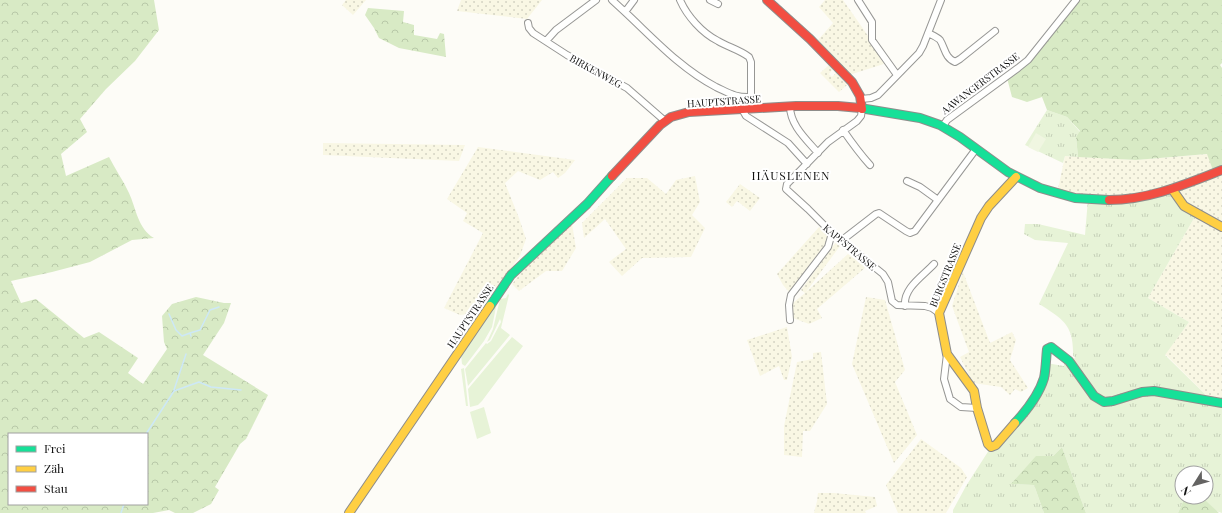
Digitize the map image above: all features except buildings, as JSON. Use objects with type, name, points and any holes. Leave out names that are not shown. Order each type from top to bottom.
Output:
[{"type":"street","points":[[546,41],[556,30],[596,0]]},
{"type":"street","points":[[612,0],[674,59],[688,70],[703,80],[733,95],[740,97],[751,97]]},
{"type":"street","points":[[625,12],[634,0]]},
{"type":"street","points":[[680,0],[684,10],[716,41],[749,57],[751,62],[751,109]]},
{"type":"street","points":[[710,0],[718,4]]},
{"type":"street","points":[[742,109],[746,116],[788,143],[807,164],[832,138],[859,118],[862,109],[861,100],[856,88],[787,17],[767,0]]},
{"type":"street","points":[[858,0],[872,22],[872,40],[898,75]]},
{"type":"street","points":[[861,100],[876,96],[919,53],[941,0]]},
{"type":"street","name":"AAWANGERSTRASSE","points":[[943,126],[947,120],[1028,60],[1076,0]]},
{"type":"street","name":"BIRKENWEG","points":[[528,23],[529,28],[533,33],[567,55],[627,88],[665,121]]},
{"type":"street","points":[[928,33],[938,38],[950,59],[955,62],[995,31]]},
{"type":"street","points":[[790,106],[790,113],[795,125],[818,153]]},
{"type":"street","name":"HAUPTSTRASSE","points":[[349,513],[511,275],[587,204],[650,135],[665,121],[678,115],[689,112],[790,106],[833,106],[862,109],[923,119],[943,126],[1016,177],[1055,193],[1088,200],[1107,200],[1148,196],[1172,188]]},
{"type":"street","points":[[843,130],[870,165]]},
{"type":"street","points":[[841,240],[879,213],[906,231],[912,233],[916,230],[976,149]]},
{"type":"street","name":"KAPFSTRASSE","points":[[807,164],[787,184],[786,190],[832,233],[883,274],[888,282],[892,301],[897,305],[905,306]]},
{"type":"street","points":[[1222,170],[1172,188],[1184,206],[1222,227]]},
{"type":"street","name":"BURGSTRASSE","points":[[1016,177],[989,206],[981,218],[974,231],[940,313],[947,354],[974,391],[977,408],[988,444],[991,447],[996,446],[1027,409],[1044,377],[1047,349],[1051,347],[1065,356],[1094,396],[1104,402],[1113,402],[1142,392],[1154,391],[1222,403]]},
{"type":"street","points":[[907,181],[920,186],[938,200]]},
{"type":"street","points":[[790,320],[789,305],[791,295],[828,247],[832,233]]},
{"type":"street","points":[[934,264],[909,290],[904,300],[905,306],[925,306],[940,313]]},
{"type":"street","points":[[947,354],[944,379],[950,398],[961,407],[977,408]]},
{"type":"shaded area","points":[[346,0],[366,0],[353,15],[342,5]]},
{"type":"shaded area","points":[[461,0],[542,0],[527,19],[457,11]]},
{"type":"shaded area","points":[[825,0],[843,0],[887,63],[849,75],[818,40],[833,23],[819,7]]},
{"type":"shaded area","points":[[829,65],[833,69],[829,74],[832,77],[836,73],[847,85],[839,92],[820,73]]},
{"type":"shaded area","points":[[323,143],[465,145],[459,161],[323,155]]},
{"type":"shaded area","points":[[478,147],[575,160],[565,173],[558,178],[553,172],[540,180],[518,171],[505,183],[526,239],[520,256],[488,300],[479,308],[468,314],[460,315],[444,308],[483,233],[463,221],[467,213],[447,199]]},
{"type":"shaded area","points":[[1208,154],[1214,173],[1222,170],[1222,403],[1212,401],[1165,354],[1189,322],[1148,298],[1197,213],[1128,199],[1057,194],[1065,156],[1136,160]]},
{"type":"shaded area","points":[[695,176],[700,202],[692,215],[705,228],[691,257],[642,258],[622,276],[609,262],[626,249],[605,219],[584,238],[582,223],[627,178],[647,178],[666,194],[676,180]]},
{"type":"shaded area","points":[[740,184],[760,198],[750,211],[737,201],[732,207],[726,202]]},
{"type":"shaded area","points":[[572,224],[576,248],[562,271],[546,271],[519,291],[512,284],[525,268]]},
{"type":"shaded area","points":[[819,227],[828,235],[827,243],[789,292],[777,274]]},
{"type":"shaded area","points":[[836,242],[840,246],[806,292],[848,254],[866,267],[817,309],[822,318],[809,324],[793,318],[793,303],[805,293],[801,290]]},
{"type":"shaded area","points":[[963,272],[990,343],[1012,332],[1016,340],[1010,360],[1028,388],[1021,392],[1015,389],[1010,395],[1001,387],[973,383],[960,357],[969,352],[952,306]]},
{"type":"shaded area","points":[[866,297],[885,300],[905,370],[895,382],[917,435],[894,463],[852,364]]},
{"type":"shaded area","points":[[787,327],[792,357],[787,380],[784,380],[779,366],[760,376],[747,340]]},
{"type":"shaded area","points":[[821,352],[827,404],[810,431],[803,431],[802,457],[784,455],[784,426],[797,362],[813,359],[813,353]]},
{"type":"shaded area","points":[[921,439],[961,468],[967,477],[946,513],[898,513],[886,485]]},
{"type":"shaded area","points":[[818,493],[875,497],[877,506],[865,511],[866,513],[814,513]]},
{"type":"green space","points":[[0,0],[154,0],[159,30],[135,61],[106,89],[80,119],[87,132],[61,154],[66,176],[109,157],[129,193],[141,224],[144,229],[154,238],[132,240],[90,262],[11,281],[21,303],[36,299],[84,338],[99,332],[138,358],[128,373],[143,384],[167,349],[164,342],[162,316],[172,304],[196,297],[231,303],[224,323],[203,355],[268,395],[246,439],[240,444],[215,487],[219,490],[211,504],[193,513],[175,513],[169,510],[153,513],[0,513]]},
{"type":"green space","points":[[1076,0],[1222,0],[1222,63],[1220,65],[1222,68],[1222,170],[1214,173],[1207,154],[1136,160],[1078,157],[1076,137],[1080,131],[1067,117],[1047,110],[1042,97],[1027,102],[1012,97],[1007,78],[1018,68]]},
{"type":"green space","points":[[368,8],[404,11],[403,22],[414,25],[414,35],[437,39],[440,33],[444,34],[446,57],[399,48],[379,38],[365,15]]},
{"type":"green space","points":[[1047,110],[1067,117],[1080,132],[1076,137],[1078,157],[1065,156],[1063,163],[1025,145]]},
{"type":"green space","points":[[1036,133],[1046,139],[1038,152],[1028,147]]},
{"type":"green space","points":[[1172,189],[1175,194],[1197,213],[1148,298],[1189,322],[1165,355],[1212,401],[1222,403],[1222,513],[1216,511],[1210,505],[1214,505],[1214,465],[1174,465],[1174,505],[1182,505],[1178,513],[1086,513],[1062,447],[1053,456],[1012,484],[1034,485],[1044,513],[953,513],[953,510],[966,486],[991,447],[1027,409],[1046,363],[1064,366],[1065,357],[1073,361],[1075,357],[1073,356],[1073,345],[1069,330],[1065,324],[1055,314],[1039,304],[1068,243],[1035,240],[1024,234],[1025,224],[1038,224],[1085,235],[1088,199],[1107,200]]},
{"type":"green space","points":[[508,294],[501,328],[510,335],[468,386],[465,369],[486,343],[487,344],[491,341],[501,322],[500,319],[490,340],[487,342],[493,329],[500,299],[506,298]]},
{"type":"green space","points":[[497,302],[492,327],[484,341],[465,366],[462,364],[461,355]]},
{"type":"green space","points":[[512,337],[523,346],[482,401],[478,405],[470,407],[468,389]]},
{"type":"green space","points":[[464,368],[468,406],[466,406],[461,369]]},
{"type":"green space","points":[[484,407],[491,433],[477,439],[470,412]]},
{"type":"green space","points":[[1062,447],[1086,513],[1044,513],[1034,485],[1011,484],[1036,456],[1053,456]]},
{"type":"green space","points":[[1182,505],[1210,505],[1219,513],[1178,513]]},
{"type":"waterway","points":[[190,333],[200,330],[210,310],[219,307]]},
{"type":"waterway","points":[[169,314],[176,330],[182,336],[190,333],[191,336]]},
{"type":"waterway","points":[[174,390],[186,354]]},
{"type":"waterway","points":[[147,433],[174,391],[199,382],[211,387],[241,390]]},
{"type":"waterway","points":[[121,513],[124,505]]},
{"type":"traffic: fast","points":[[860,108],[920,118],[940,125],[960,137],[1008,172],[1040,188],[1075,198],[1109,200]]},
{"type":"traffic: fast","points":[[490,306],[511,275],[587,204],[612,176]]},
{"type":"traffic: fast","points":[[1015,423],[1028,408],[1042,384],[1046,367],[1047,349],[1051,347],[1069,361],[1094,396],[1104,402],[1113,401],[1142,392],[1154,391],[1222,403]]},
{"type":"traffic: slow","points":[[1015,423],[996,445],[991,447],[988,444],[977,408],[974,391],[947,354],[939,313],[981,218],[989,206],[1016,177]]},
{"type":"traffic: slow","points":[[1172,189],[1184,206],[1222,227]]},
{"type":"traffic: slow","points":[[349,513],[490,306]]},
{"type":"traffic: jam","points":[[767,0],[810,39],[852,82],[860,96],[862,109]]},
{"type":"traffic: jam","points":[[612,176],[660,125],[671,117],[689,112],[796,106],[838,106],[860,108]]},
{"type":"traffic: jam","points":[[1109,200],[1153,194],[1181,186],[1222,170]]},
{"type":"district","name":"HÄUSLENEN","points":[[791,175]]}]
